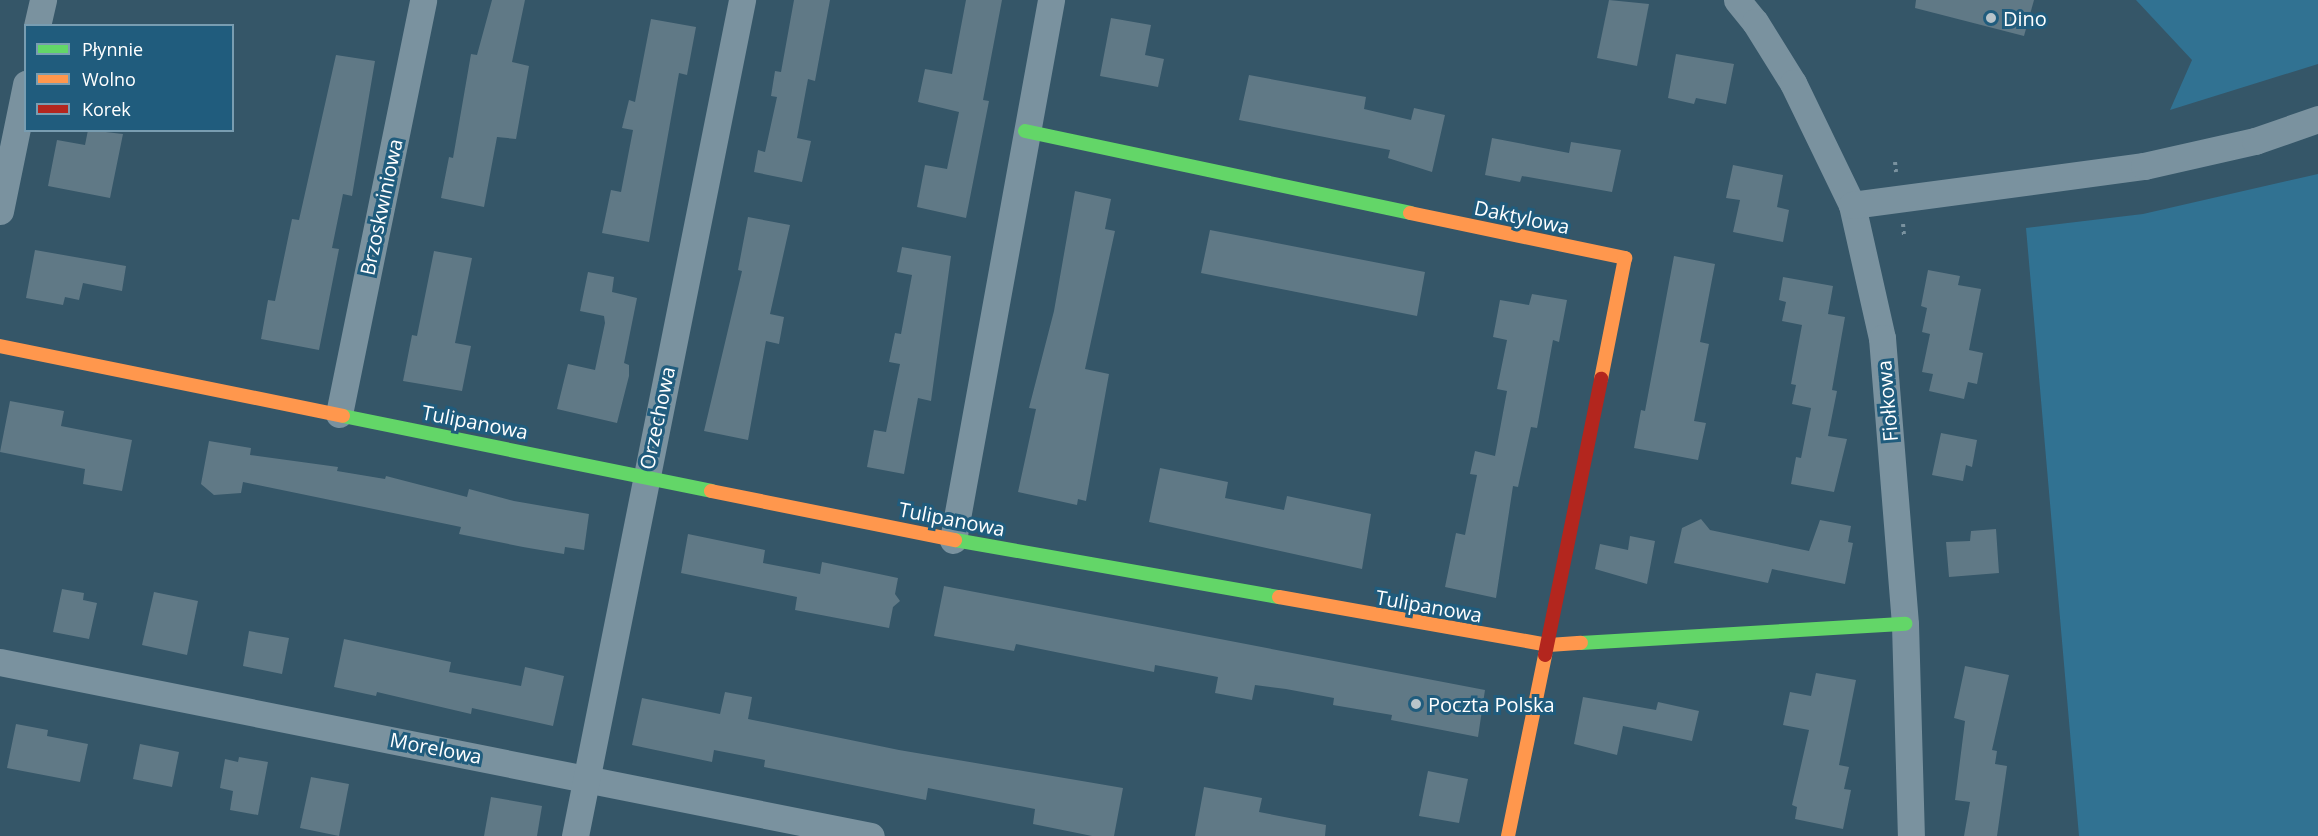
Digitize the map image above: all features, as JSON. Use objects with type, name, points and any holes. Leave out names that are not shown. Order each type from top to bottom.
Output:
[{"type":"street","points":[[37,24],[43,0]]},
{"type":"street","name":"Brzoskwiniowa","points":[[339,414],[423,0]]},
{"type":"street","name":"Orzechowa","points":[[575,836],[645,476],[742,0]]},
{"type":"street","points":[[953,540],[1025,131],[1051,0]]},
{"type":"street","name":"Fiołkowa","points":[[1737,0],[1755,22],[1793,83],[1852,205],[1882,338],[1905,624],[1911,836]]},
{"type":"street","points":[[0,211],[24,94]]},
{"type":"street","points":[[1852,205],[2144,166],[2255,141],[2318,119]]},
{"type":"street","name":"Daktylowa","points":[[1025,131],[1624,258],[1549,645]]},
{"type":"street","name":"Tulipanowa","points":[[0,346],[953,540],[1549,645],[1905,624]]},
{"type":"street","points":[[1509,836],[1549,645]]},
{"type":"street","name":"Morelowa","points":[[0,663],[587,777],[865,835]]},
{"type":"shaded area","points":[[2136,0],[2318,0],[2318,64],[2170,110],[2192,60]]},
{"type":"shaded area","points":[[2318,174],[2318,836],[2079,836],[2026,228],[2143,214]]},
{"type":"building","points":[[492,0],[525,0],[512,62],[529,66],[516,139],[497,137],[484,207],[441,198],[449,157],[453,158],[471,54],[477,55]]},
{"type":"building","points":[[794,0],[830,0],[815,81],[808,79],[797,138],[811,141],[802,182],[754,172],[758,150],[765,152],[777,97],[771,96],[775,71],[781,72]]},
{"type":"building","points":[[966,0],[1002,0],[983,100],[989,101],[966,218],[917,207],[925,165],[947,169],[959,112],[918,102],[925,69],[952,74]]},
{"type":"building","points":[[1609,0],[1649,4],[1637,66],[1597,58]]},
{"type":"building","name":"Dino","points":[[1916,0],[2034,0],[2024,36],[1915,8]]},
{"type":"building","points":[[1111,18],[1151,25],[1145,55],[1164,59],[1158,87],[1100,76]]},
{"type":"building","points":[[651,19],[696,27],[687,75],[679,73],[649,242],[602,233],[611,190],[621,192],[633,130],[622,128],[629,100],[635,102]]},
{"type":"building","points":[[1676,54],[1734,64],[1726,104],[1696,98],[1694,104],[1668,98]]},
{"type":"building","points":[[336,55],[375,61],[352,196],[343,194],[332,248],[339,249],[319,350],[261,339],[268,300],[275,301],[292,219],[299,220]]},
{"type":"building","points":[[1249,75],[1366,97],[1364,109],[1411,120],[1414,108],[1445,115],[1432,172],[1388,158],[1390,150],[1239,120]]},
{"type":"building","points":[[88,132],[123,134],[110,198],[48,186],[57,140],[85,145]]},
{"type":"building","points":[[1492,138],[1569,153],[1571,142],[1621,150],[1612,192],[1522,176],[1520,182],[1485,175]]},
{"type":"building","points":[[1733,165],[1783,175],[1777,207],[1789,210],[1783,242],[1733,232],[1740,200],[1726,198]]},
{"type":"building","points":[[1075,191],[1111,199],[1105,229],[1115,231],[1085,369],[1109,374],[1086,501],[1078,499],[1077,505],[1018,492],[1036,409],[1029,408],[1054,311]]},
{"type":"building","points":[[748,217],[790,225],[770,314],[784,317],[779,344],[766,341],[748,440],[704,431],[742,271],[738,270]]},
{"type":"building","points":[[1210,230],[1425,272],[1417,316],[1201,273]]},
{"type":"building","points":[[902,247],[951,256],[931,401],[918,398],[904,474],[867,467],[874,430],[886,432],[900,364],[889,362],[895,333],[901,334],[912,275],[897,272]]},
{"type":"building","points":[[35,250],[126,266],[122,291],[83,283],[79,300],[65,297],[63,305],[26,298]]},
{"type":"building","points":[[434,251],[472,258],[455,343],[471,346],[462,391],[403,381],[412,335],[417,336]]},
{"type":"building","points":[[1674,256],[1715,264],[1700,342],[1709,344],[1694,421],[1706,423],[1698,460],[1634,448],[1641,410],[1645,411]]},
{"type":"building","points":[[1928,270],[1960,276],[1958,285],[1981,289],[1969,350],[1983,353],[1977,384],[1968,382],[1964,399],[1929,391],[1933,374],[1922,372],[1930,334],[1922,332],[1927,308],[1921,306]]},
{"type":"building","points":[[588,272],[614,277],[612,292],[637,298],[624,363],[629,365],[629,376],[617,423],[557,409],[568,364],[595,370],[605,323],[604,316],[580,311]]},
{"type":"building","points":[[1783,277],[1833,286],[1828,314],[1845,317],[1832,390],[1837,391],[1828,436],[1847,439],[1834,492],[1791,484],[1796,457],[1801,458],[1811,408],[1792,404],[1796,385],[1791,384],[1802,325],[1782,321],[1786,302],[1779,300]]},
{"type":"building","points":[[1532,294],[1567,300],[1559,342],[1553,340],[1537,428],[1531,427],[1518,487],[1513,486],[1496,598],[1445,587],[1456,533],[1465,535],[1477,475],[1470,474],[1475,451],[1495,456],[1507,391],[1497,389],[1507,340],[1493,337],[1500,300],[1529,305]]},
{"type":"building","points":[[10,401],[64,411],[61,426],[132,440],[122,491],[83,484],[85,469],[0,452]]},
{"type":"building","points":[[1941,433],[1977,440],[1972,467],[1966,465],[1963,481],[1932,475]]},
{"type":"building","points":[[209,441],[251,448],[250,455],[338,467],[337,471],[385,479],[386,476],[467,497],[469,489],[514,501],[589,514],[584,550],[565,547],[564,554],[523,547],[459,534],[461,527],[243,482],[241,493],[214,495],[201,484]]},
{"type":"building","points":[[1160,468],[1228,482],[1225,498],[1284,510],[1287,496],[1371,514],[1362,569],[1149,522]]},
{"type":"building","points":[[1701,519],[1710,530],[1809,551],[1820,520],[1851,526],[1848,542],[1853,543],[1845,584],[1772,569],[1768,583],[1674,563],[1682,528]]},
{"type":"building","points":[[1996,529],[1999,573],[1949,577],[1946,542],[1970,541],[1971,531]]},
{"type":"building","points":[[688,534],[765,550],[763,563],[820,574],[822,562],[898,578],[895,594],[900,601],[893,607],[889,628],[795,610],[797,597],[681,573]]},
{"type":"building","points":[[1630,536],[1655,541],[1647,584],[1595,569],[1600,544],[1628,550]]},
{"type":"building","points":[[944,586],[1485,690],[1478,737],[1391,720],[1392,715],[1333,705],[1334,698],[1286,689],[1255,685],[1252,700],[1215,693],[1218,677],[1155,665],[1154,672],[1016,644],[1014,651],[934,636]]},
{"type":"building","points":[[62,589],[84,593],[83,600],[97,603],[89,639],[53,632]]},
{"type":"building","points":[[154,592],[198,601],[187,655],[142,645]]},
{"type":"building","points":[[249,631],[289,638],[282,674],[243,666]]},
{"type":"building","points":[[344,639],[451,662],[449,672],[521,686],[525,667],[564,676],[553,726],[472,708],[471,714],[377,692],[376,696],[334,687]]},
{"type":"building","points":[[1965,666],[2009,675],[1992,750],[1997,751],[1995,764],[2007,766],[1997,836],[1964,836],[1970,802],[1955,800],[1965,721],[1954,718]]},
{"type":"building","points":[[1816,673],[1856,680],[1839,765],[1849,767],[1844,789],[1851,790],[1843,829],[1795,819],[1797,807],[1792,805],[1809,730],[1783,725],[1790,692],[1811,696]]},
{"type":"building","points":[[725,692],[752,697],[748,719],[899,750],[1123,788],[1114,836],[1092,836],[1033,824],[1035,809],[928,788],[926,800],[764,767],[765,760],[714,750],[712,762],[632,745],[642,698],[720,714]]},
{"type":"building","points":[[1583,697],[1656,710],[1658,702],[1699,711],[1692,741],[1623,726],[1617,755],[1574,744]]},
{"type":"building","points":[[16,724],[48,730],[47,736],[88,744],[80,782],[7,768]]},
{"type":"building","points":[[140,744],[179,752],[172,787],[133,779]]},
{"type":"building","points":[[239,757],[268,762],[258,815],[230,810],[233,791],[220,788],[225,759],[238,762]]},
{"type":"building","points":[[1428,771],[1468,779],[1459,823],[1419,816]]},
{"type":"building","points":[[311,777],[349,784],[339,836],[300,828]]},
{"type":"building","points":[[1204,787],[1262,798],[1259,812],[1326,825],[1325,836],[1195,836]]},
{"type":"building","points":[[491,797],[542,806],[537,836],[484,836]]},
{"type":"traffic: fast","points":[[1025,131],[1410,213]]},
{"type":"traffic: fast","points":[[343,416],[711,491]]},
{"type":"traffic: fast","points":[[955,540],[1279,597]]},
{"type":"traffic: fast","points":[[1581,643],[1905,624]]},
{"type":"traffic: slow","points":[[1410,213],[1625,258],[1601,379]]},
{"type":"traffic: slow","points":[[0,346],[343,416]]},
{"type":"traffic: slow","points":[[711,491],[955,540]]},
{"type":"traffic: slow","points":[[1279,597],[1549,645],[1581,643]]},
{"type":"traffic: slow","points":[[1508,836],[1545,655]]},
{"type":"traffic: jam","points":[[1545,655],[1601,379]]},
{"type":"place","name":"Dino","points":[[1991,18]]},
{"type":"place","name":"Poczta Polska","points":[[1416,704]]}]
